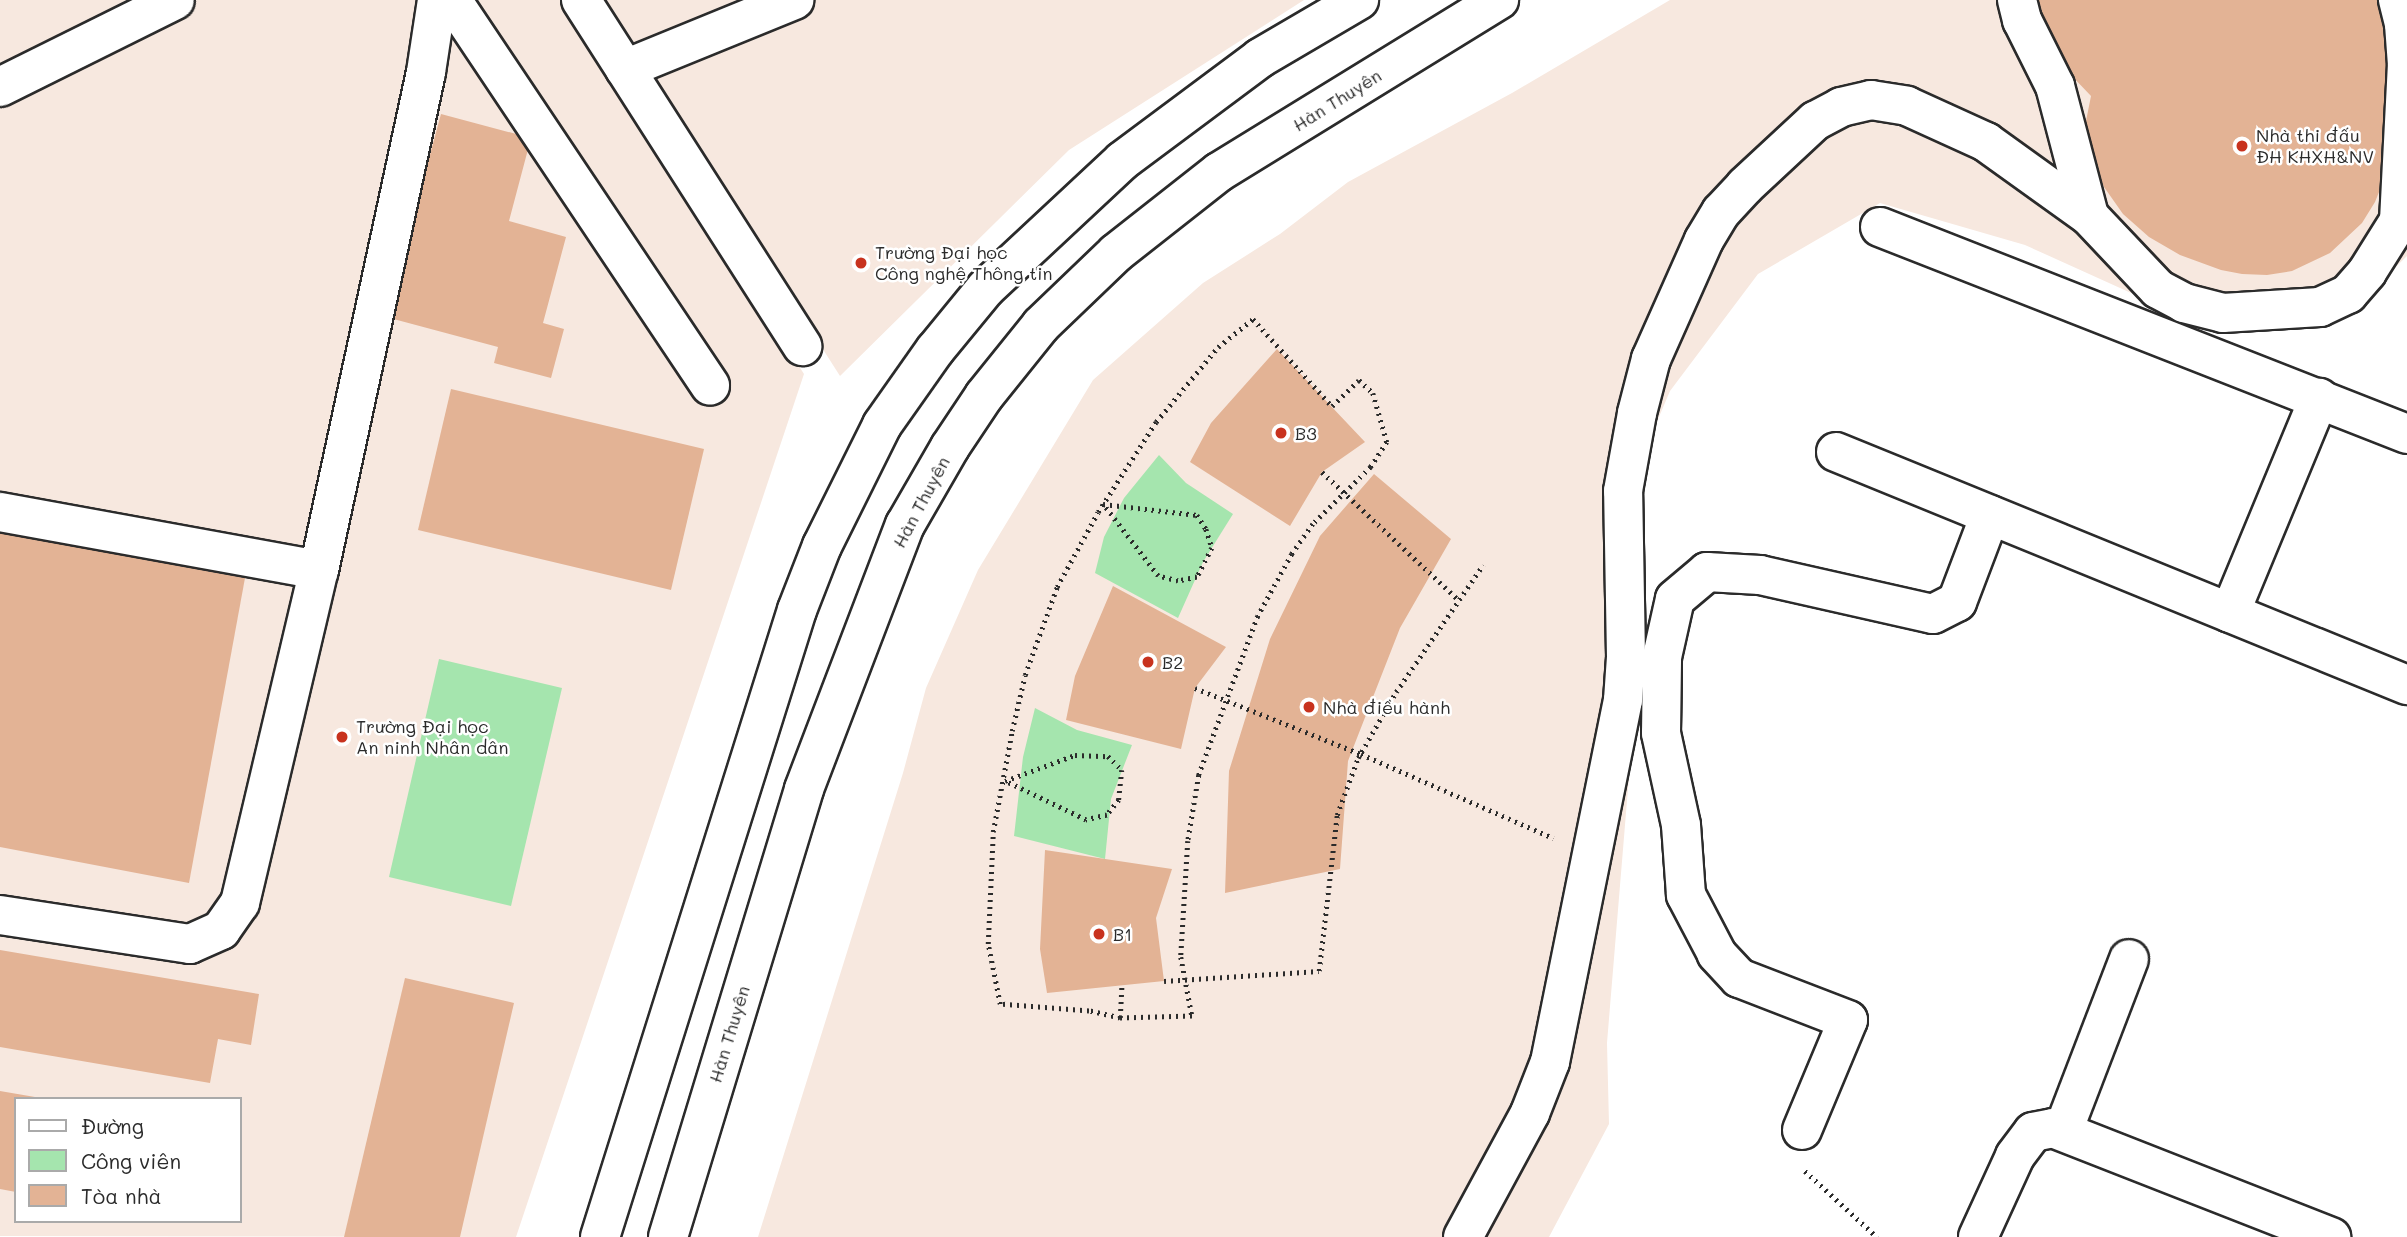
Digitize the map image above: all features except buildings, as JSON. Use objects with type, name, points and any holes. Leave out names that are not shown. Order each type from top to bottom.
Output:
[{"type":"street","points":[[0,87],[175,0]]},
{"type":"street","points":[[0,915],[190,944],[221,929],[240,903],[319,570],[426,72],[437,0]]},
{"type":"street","points":[[452,0],[710,386]]},
{"type":"street","points":[[581,0],[802,346]]},
{"type":"street","points":[[625,69],[748,11],[794,0]]},
{"type":"street","points":[[600,1237],[797,610],[822,545],[883,425],[935,350],[986,288],[1122,161],[1260,58],[1359,0]]},
{"type":"street","name":"Hàn Thuyên","points":[[668,1237],[804,789],[905,525],[950,447],[984,396],[1041,326],[1115,253],[1219,172],[1499,0]]},
{"type":"street","points":[[2017,0],[2022,20],[2055,86],[2090,216]]},
{"type":"street","points":[[1463,1237],[1530,1113],[1550,1062],[1623,700],[1626,657],[1623,491],[1637,413],[1651,359],[1704,240],[1721,212],[1815,121],[1841,107],[1871,100],[1907,106],[1986,142],[2090,216],[2158,289],[2184,303],[2223,313],[2320,307],[2348,295],[2367,272],[2399,221],[2407,65],[2404,24],[2398,0]]},
{"type":"street","points":[[1880,227],[2319,398],[2407,435]]},
{"type":"street","points":[[2230,613],[2319,398]]},
{"type":"street","points":[[1836,452],[2407,685]]},
{"type":"street","points":[[0,512],[319,570]]},
{"type":"street","points":[[1802,1130],[1848,1020],[1739,978],[1717,954],[1686,895],[1681,825],[1661,733],[1662,657],[1675,599],[1707,572],[1720,572],[1760,575],[1933,614],[1957,602],[1990,515]]},
{"type":"street","points":[[2063,1131],[2129,959]]},
{"type":"street","points":[[1978,1237],[2015,1156],[2033,1132],[2053,1128],[2331,1237]]},
{"type":"path","points":[[1253,319],[1332,406],[1359,380],[1373,393],[1387,442],[1371,467],[1344,493],[1313,523],[1292,554],[1258,616],[1199,775],[1188,841],[1181,957],[1192,1016],[1120,1018],[1089,1011],[1000,1004],[988,944],[993,832],[1025,675],[1057,587],[1103,504],[1164,413],[1218,347],[1253,319]]},
{"type":"path","points":[[1322,472],[1459,600]]},
{"type":"path","points":[[1103,504],[1197,515],[1206,529],[1212,548],[1196,577],[1178,580],[1158,576],[1103,504]]},
{"type":"path","points":[[1164,981],[1319,971],[1337,815],[1361,754],[1396,692],[1483,565]]},
{"type":"path","points":[[1195,688],[1361,754],[1592,856]]},
{"type":"path","points":[[1075,755],[1108,756],[1122,770],[1119,800],[1107,815],[1086,820],[1005,781],[1075,755]]},
{"type":"path","points":[[1120,1018],[1122,985]]},
{"type":"path","points":[[1801,1167],[1877,1237]]},
{"type":"shaded area","name":"Trường Đại học An ninh Nhân dân","points":[[0,0],[564,0],[804,374],[516,1237],[0,1236]]},
{"type":"shaded area","name":"Trường Đại học Công nghệ Thông tin","points":[[600,0],[1304,0],[1069,150],[840,376]]},
{"type":"shaded area","points":[[1670,0],[2407,0],[2407,256],[2375,287],[2313,329],[2228,324],[2151,302],[2025,245],[1880,203],[1758,274],[1670,391],[1642,457],[1635,704],[1607,1043],[1609,1124],[1549,1237],[758,1237],[903,773],[926,688],[978,570],[1093,380],[1203,283],[1280,234],[1348,182],[1512,93]]},
{"type":"green space","points":[[1159,455],[1186,483],[1233,514],[1203,562],[1178,618],[1095,573],[1104,537],[1124,498]]},
{"type":"green space","points":[[439,659],[562,688],[511,906],[389,877]]},
{"type":"green space","points":[[1035,708],[1077,730],[1132,745],[1111,799],[1105,859],[1014,836],[1023,757]]},
{"type":"place","name":"Nhà thi đấu ĐH KHXH&NV","points":[[2242,146]]},
{"type":"place","name":"Trường Đại học Công nghệ Thông tin","points":[[861,263]]},
{"type":"place","name":"B3","points":[[1281,433]]},
{"type":"place","name":"B2","points":[[1148,662]]},
{"type":"place","name":"Nhà điều hành","points":[[1309,707]]},
{"type":"place","name":"Trường Đại học An ninh Nhân dân","points":[[342,737]]},
{"type":"place","name":"B1","points":[[1099,934]]}]
